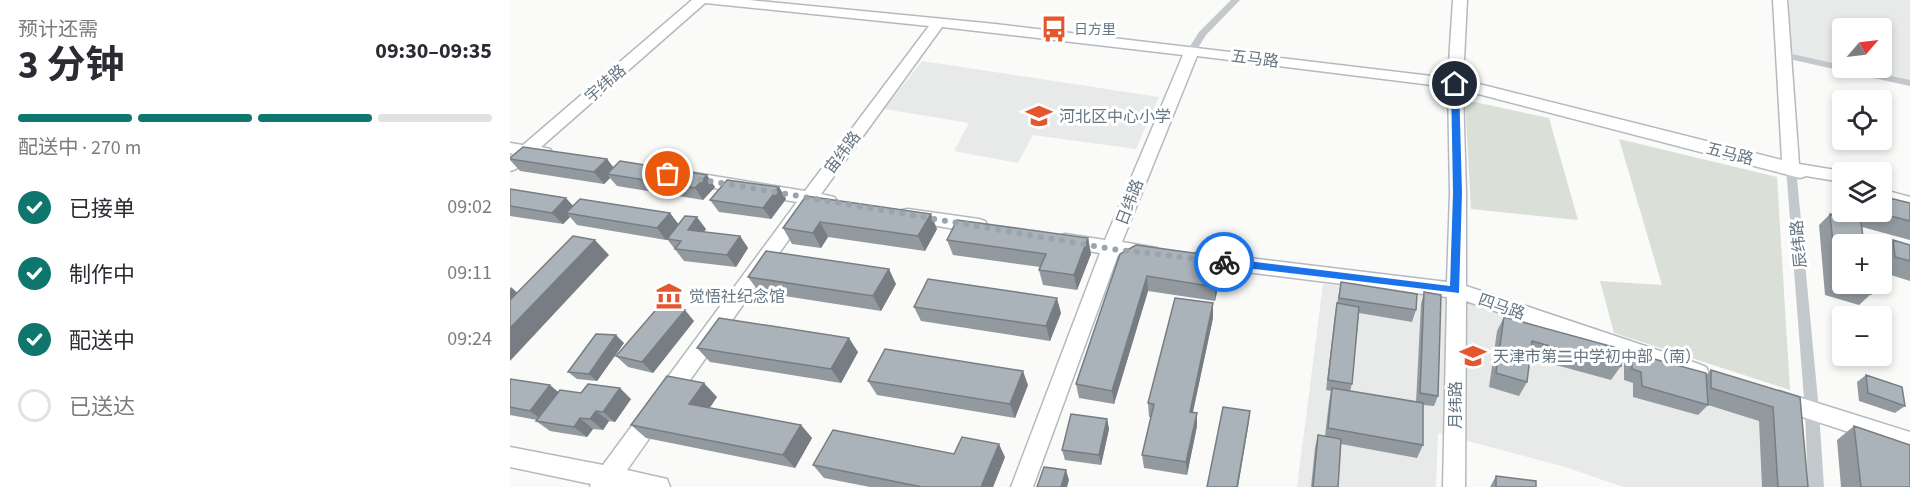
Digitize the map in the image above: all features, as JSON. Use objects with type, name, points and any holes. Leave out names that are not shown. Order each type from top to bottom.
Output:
[{"type":"street","name":"宇纬路","points":[[510,165],[519,149],[700,0]]},
{"type":"street","name":"五马路","points":[[709,0],[1192,51],[1455,84],[1791,168],[1832,174]]},
{"type":"street","name":"日纬路","points":[[1022,487],[1132,192],[1192,51],[1202,34],[1236,0]]},
{"type":"street","name":"月纬路","points":[[1454,487],[1458,193],[1455,84],[1460,0]]},
{"type":"street","name":"辰纬路","points":[[1780,0],[1816,487]]},
{"type":"street","name":"宙纬路","points":[[605,482],[938,23]]},
{"type":"street","points":[[1783,55],[1910,83]]},
{"type":"street","points":[[519,149],[562,157]]},
{"type":"street","name":"五马路","points":[[1791,168],[1832,182]]},
{"type":"street","points":[[668,174],[844,204]]},
{"type":"street","points":[[1892,188],[1910,192]]},
{"type":"street","points":[[1892,198],[1910,202]]},
{"type":"street","points":[[890,212],[995,229]]},
{"type":"street","name":"四马路","points":[[1042,237],[1112,249],[1455,290],[1712,377]]},
{"type":"street","points":[[1756,392],[1910,442]]},
{"type":"street","points":[[510,457],[605,482],[659,487]]},
{"type":"shaded area","points":[[1788,0],[1910,0],[1910,86],[1875,78],[1892,78],[1892,18],[1832,18],[1832,68],[1791,59]]},
{"type":"shaded area","name":"河北区中心小学","points":[[922,61],[1159,97],[1136,149],[1033,135],[1018,163],[954,151],[969,123],[884,109]]},
{"type":"shaded area","points":[[1465,100],[1549,118],[1578,220],[1471,209]]},
{"type":"shaded area","points":[[1619,139],[1777,177],[1790,390],[1614,333],[1600,281],[1662,285]]},
{"type":"shaded area","name":"天津市第二中学初中部（南）","points":[[1323,284],[1467,299],[1797,413],[1795,487],[1623,487],[1565,467],[1438,433],[1436,487],[1297,487]]},
{"type":"building","points":[[523,147],[607,159],[594,172],[510,159]]},
{"type":"building","points":[[620,161],[707,175],[695,188],[607,174]]},
{"type":"building","points":[[727,180],[779,187],[763,208],[710,200]]},
{"type":"building","points":[[510,189],[566,198],[552,213],[510,206]]},
{"type":"building","points":[[806,196],[931,214],[918,236],[820,222],[813,233],[783,228]]},
{"type":"building","points":[[580,199],[670,213],[657,228],[566,213]]},
{"type":"building","points":[[1892,199],[1910,203],[1910,221],[1892,216]]},
{"type":"building","points":[[1830,214],[1832,215],[1832,222],[1861,222],[1863,234],[1832,234]]},
{"type":"building","points":[[685,216],[697,217],[688,230],[740,236],[727,255],[675,249],[681,241],[667,239]]},
{"type":"building","points":[[957,220],[1088,238],[1074,275],[1039,270],[1046,254],[947,240]]},
{"type":"building","points":[[573,236],[595,240],[510,328],[510,300]]},
{"type":"building","points":[[1893,240],[1910,245],[1910,261],[1895,257]]},
{"type":"building","points":[[1136,245],[1222,257],[1215,287],[1147,276],[1112,391],[1076,384],[1120,254]]},
{"type":"building","points":[[766,251],[889,269],[873,296],[748,277]]},
{"type":"building","points":[[928,279],[1057,298],[1046,326],[914,307]]},
{"type":"building","points":[[1341,282],[1417,294],[1416,310],[1339,298]]},
{"type":"building","points":[[1424,292],[1441,295],[1438,396],[1420,393]]},
{"type":"building","points":[[1175,298],[1213,303],[1190,412],[1197,413],[1186,462],[1142,455],[1154,404],[1148,403]]},
{"type":"building","points":[[1337,303],[1359,307],[1352,384],[1328,380]]},
{"type":"building","points":[[660,305],[685,310],[642,362],[616,356]]},
{"type":"building","points":[[1504,317],[1621,349],[1621,366],[1532,341],[1527,382],[1496,373]]},
{"type":"building","points":[[719,318],[849,338],[831,369],[697,348]]},
{"type":"building","points":[[596,334],[616,335],[589,374],[568,372]]},
{"type":"building","points":[[885,349],[1023,371],[1010,404],[868,381]]},
{"type":"building","points":[[1632,353],[1706,373],[1708,405],[1642,386],[1641,372],[1632,369]]},
{"type":"building","points":[[1711,370],[1800,397],[1808,487],[1778,487],[1773,407],[1711,388]]},
{"type":"building","points":[[1866,375],[1902,387],[1905,406],[1868,393]]},
{"type":"building","points":[[667,376],[704,383],[689,404],[801,425],[783,455],[631,425]]},
{"type":"building","points":[[510,379],[550,385],[530,411],[510,407]]},
{"type":"building","points":[[588,384],[620,388],[603,412],[596,411],[590,419],[580,418],[574,427],[536,421],[560,390],[581,393]]},
{"type":"building","points":[[1332,388],[1423,403],[1423,445],[1328,428]]},
{"type":"building","points":[[1223,407],[1250,411],[1237,487],[1207,487]]},
{"type":"building","points":[[1071,414],[1107,419],[1099,455],[1062,450]]},
{"type":"building","points":[[1854,426],[1910,445],[1910,487],[1861,487]]},
{"type":"building","points":[[833,430],[954,454],[962,437],[999,444],[981,487],[922,487],[813,465]]},
{"type":"building","points":[[1318,435],[1341,439],[1338,487],[1313,487]]},
{"type":"building","points":[[1044,467],[1066,470],[1061,487],[1037,487]]},
{"type":"building","points":[[1496,476],[1536,481],[1536,487],[1496,487]]},
{"type":"way so far","points":[[668,174],[1112,249],[1224,262]]},
{"type":"place","name":"日方里","points":[[1054,29]]},
{"type":"place","name":"河北区中心小学","points":[[1039,116]]},
{"type":"place","name":"觉悟社纪念馆","points":[[669,296]]},
{"type":"place","name":"天津市第二中学初中部（南）","points":[[1473,356]]},
{"type":"route","points":[[1224,262],[1455,290],[1458,193],[1455,84]]}]
